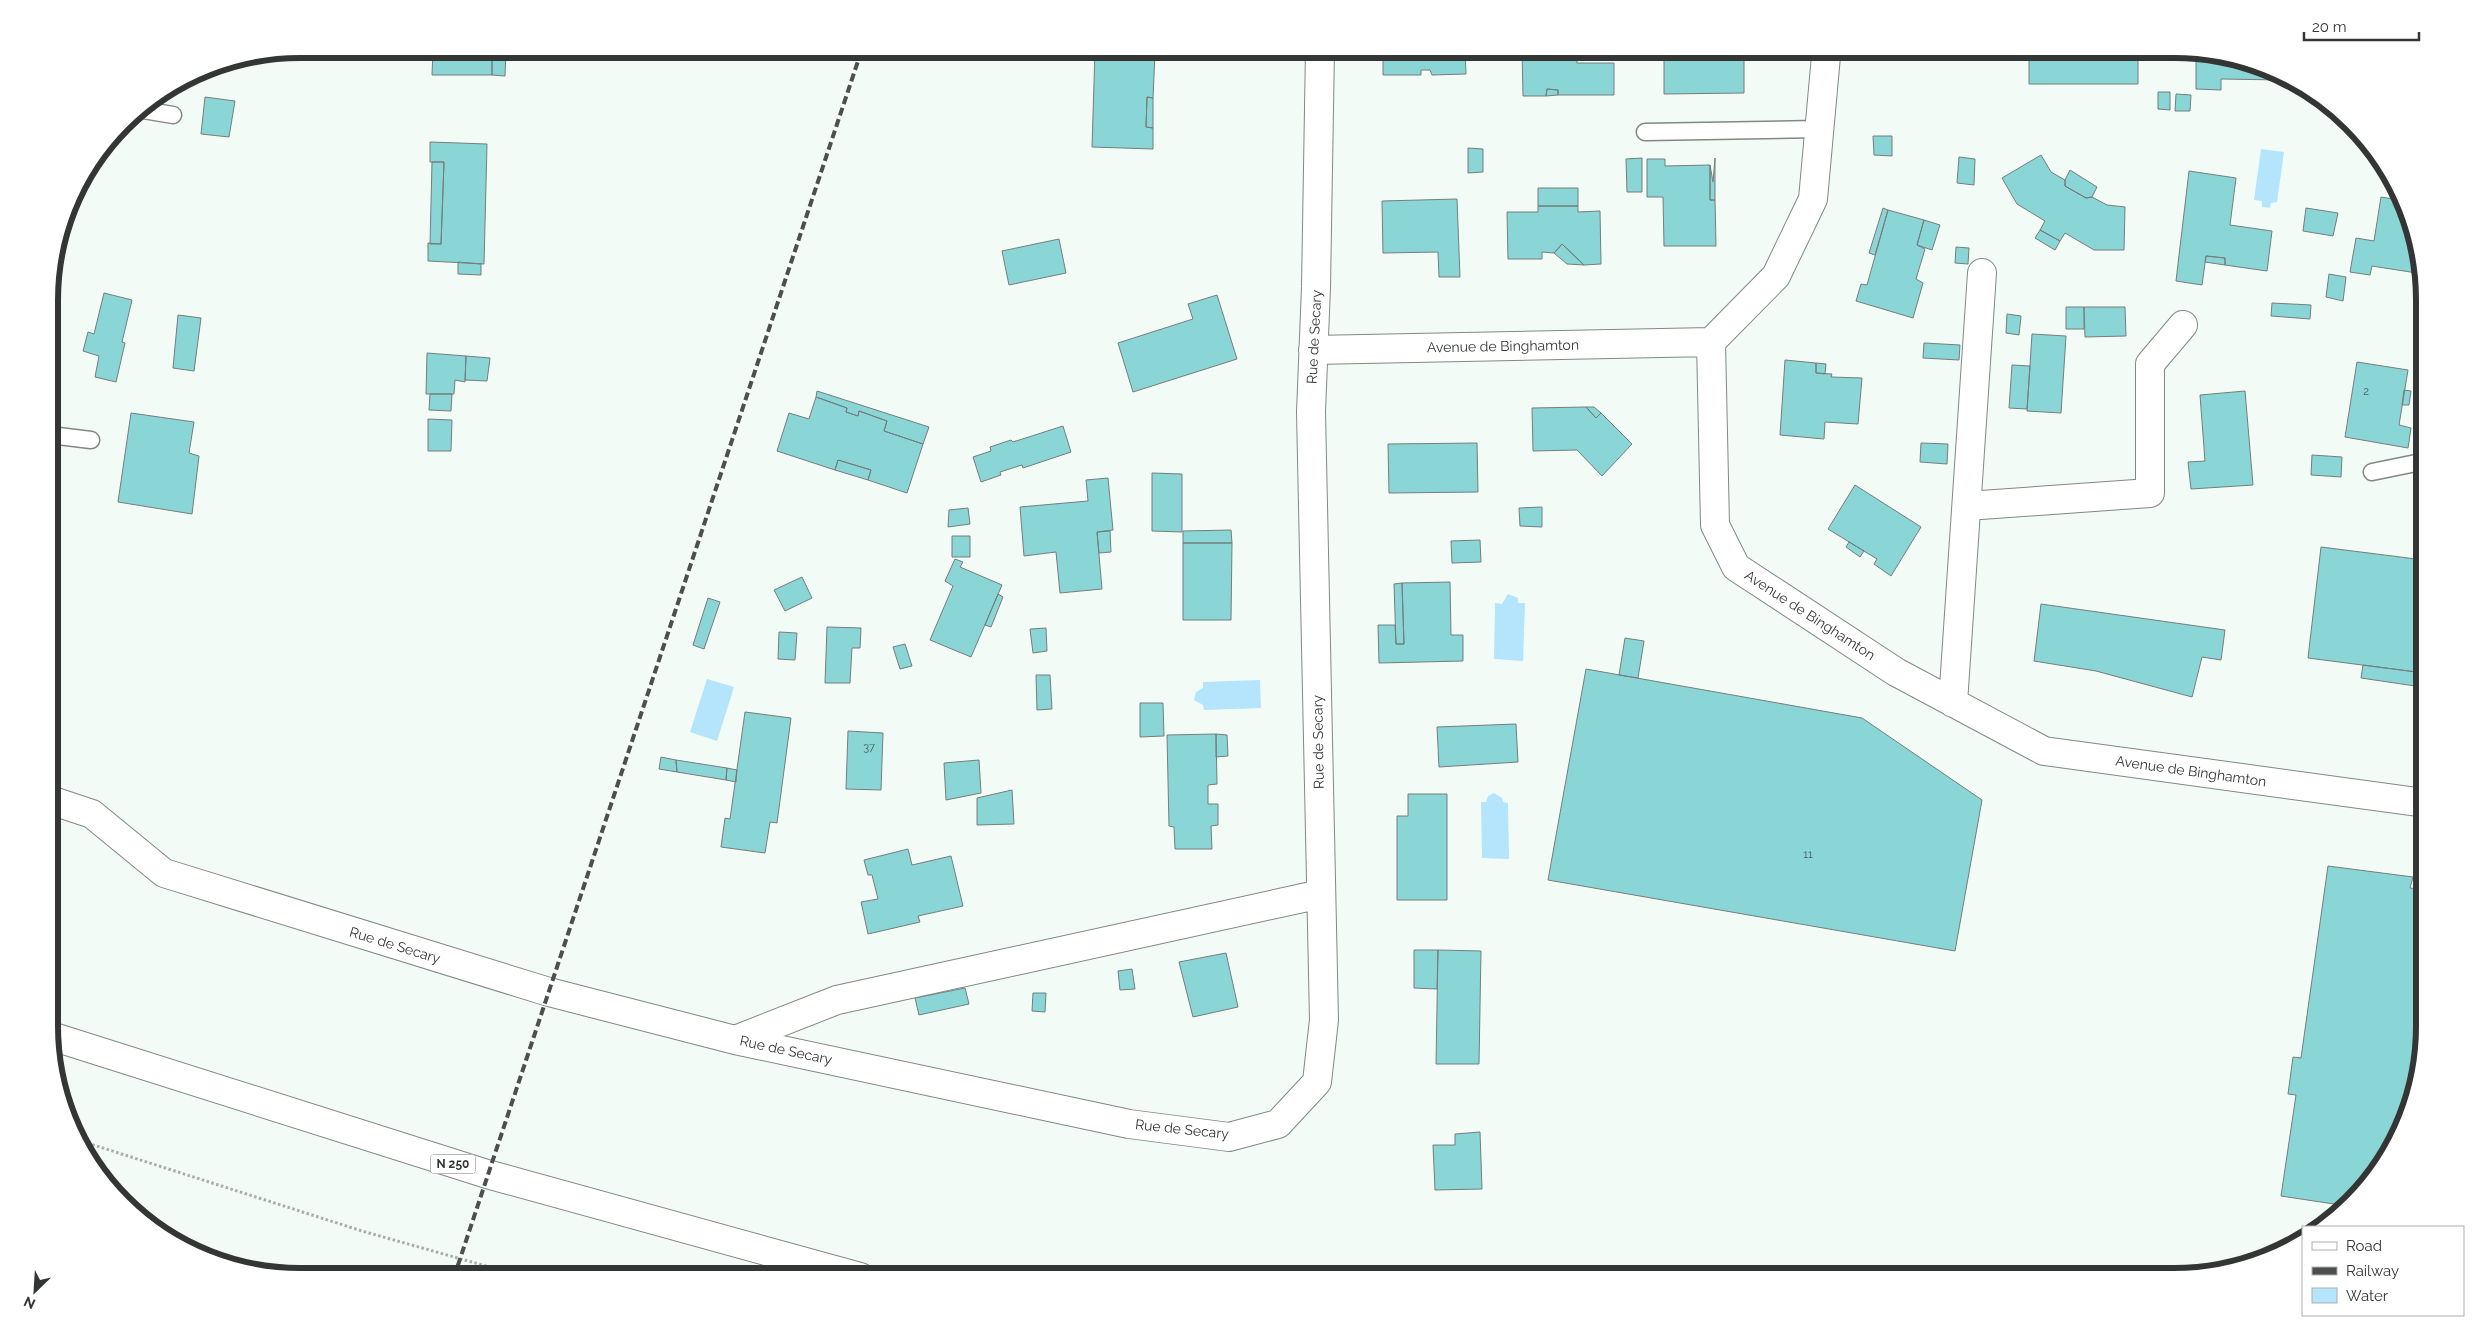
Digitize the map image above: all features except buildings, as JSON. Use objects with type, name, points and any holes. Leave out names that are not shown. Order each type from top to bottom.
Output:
[{"type":"street","name":"Rue de Secary","points":[[58,803],[92,814],[164,873],[549,992],[735,1040],[1129,1124],[1230,1137],[1278,1124],[1318,1082],[1324,1020],[1311,412],[1316,287],[1320,57]]},
{"type":"street","points":[[1710,342],[1776,276],[1813,199],[1826,57]]},
{"type":"street","points":[[1953,703],[1982,273]]},
{"type":"street","points":[[1967,506],[2150,493],[2150,364],[2183,325]]},
{"type":"street","name":"Avenue de Binghamton","points":[[1313,350],[1710,342],[1715,525],[1736,567],[1896,672],[2044,751],[2416,802]]},
{"type":"street","points":[[735,1040],[837,1000],[1321,894]]},
{"type":"street","name":"N 250","points":[[58,1038],[487,1174],[827,1268]]},
{"type":"lane","points":[[149,111],[173,114]]},
{"type":"lane","points":[[1646,132],[1819,129]]},
{"type":"lane","points":[[58,436],[91,440]]},
{"type":"lane","points":[[2372,472],[2416,463]]},
{"type":"path","points":[[88,1143],[362,1231],[493,1268]]},
{"type":"water","points":[[2261,149],[2284,152],[2277,202],[2271,203],[2270,208],[2262,207],[2262,201],[2254,200]]},
{"type":"water","points":[[1508,594],[1518,598],[1518,603],[1525,603],[1523,661],[1494,659],[1495,603],[1502,604]]},
{"type":"water","points":[[707,679],[734,687],[717,741],[690,732]]},
{"type":"water","points":[[1260,680],[1261,708],[1204,710],[1203,705],[1194,700],[1196,692],[1203,688],[1203,682]]},
{"type":"water","points":[[1494,793],[1502,798],[1503,802],[1508,803],[1509,859],[1482,858],[1481,802],[1486,802],[1488,796]]},
{"type":"railway","points":[[457,1268],[859,57]]}]
